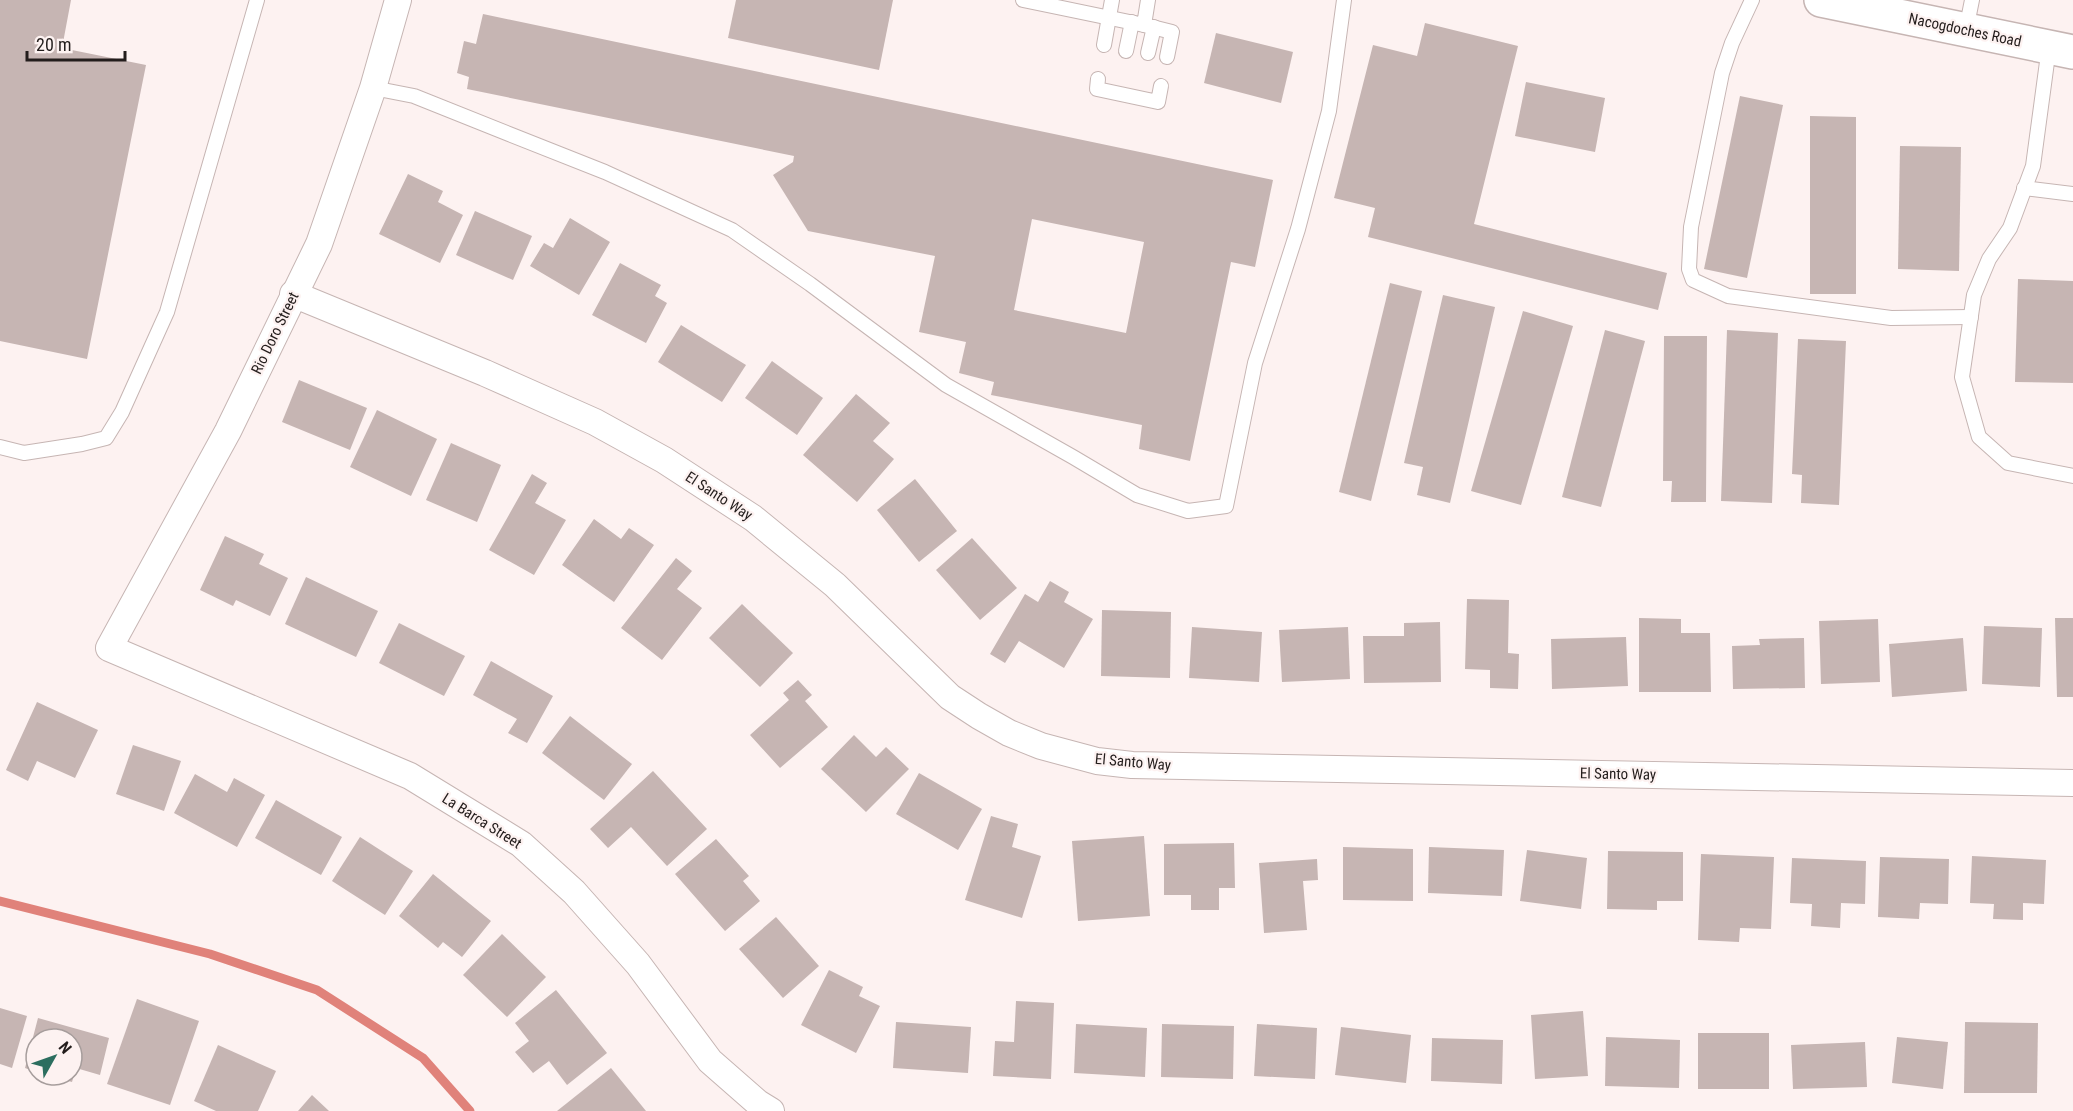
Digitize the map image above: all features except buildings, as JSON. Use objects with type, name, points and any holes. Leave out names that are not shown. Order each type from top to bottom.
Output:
[{"type":"main road","name":"Nacogdoches Road","points":[[1821,0],[1969,15],[2061,50]]},
{"type":"street","name":"Rio Doro Street","points":[[109,648],[228,431],[319,243],[373,88],[398,0]]},
{"type":"street","name":"El Santo Way","points":[[293,294],[485,373],[585,418],[664,460],[753,518],[835,585],[950,697],[1009,733],[1041,746],[1097,761],[1132,765],[2073,783]]},
{"type":"street","name":"La Barca Street","points":[[109,648],[410,776],[521,844],[574,892],[638,964],[710,1061],[758,1103],[771,1111]]},
{"type":"lane","points":[[0,447],[24,453],[106,438],[122,412],[167,312],[257,0]]},
{"type":"lane","points":[[1023,0],[1082,6],[1109,18],[1172,32],[1167,57]]},
{"type":"lane","points":[[1104,45],[1112,0]]},
{"type":"lane","points":[[1148,0],[1143,25],[1148,53]]},
{"type":"lane","points":[[373,88],[414,96],[498,129],[605,172],[732,230],[810,284],[946,385],[1137,495],[1188,511],[1226,506],[1255,363],[1298,229],[1329,111],[1344,0]]},
{"type":"lane","points":[[1752,0],[1732,43],[1722,73],[1691,226],[1689,269],[1693,280],[1728,296],[1891,318],[1971,317]]},
{"type":"lane","points":[[1126,51],[1143,25]]},
{"type":"lane","points":[[2061,50],[2033,166],[2010,228],[1989,259],[1974,295],[1962,376],[1979,437],[2008,463],[2073,476]]},
{"type":"lane","points":[[1098,78],[1097,89],[1117,88],[1138,91],[1158,102],[1161,87]]},
{"type":"lane","points":[[2024,188],[2073,194]]},
{"type":"waterway","points":[[0,901],[210,954],[317,990],[423,1058],[470,1111]]}]
